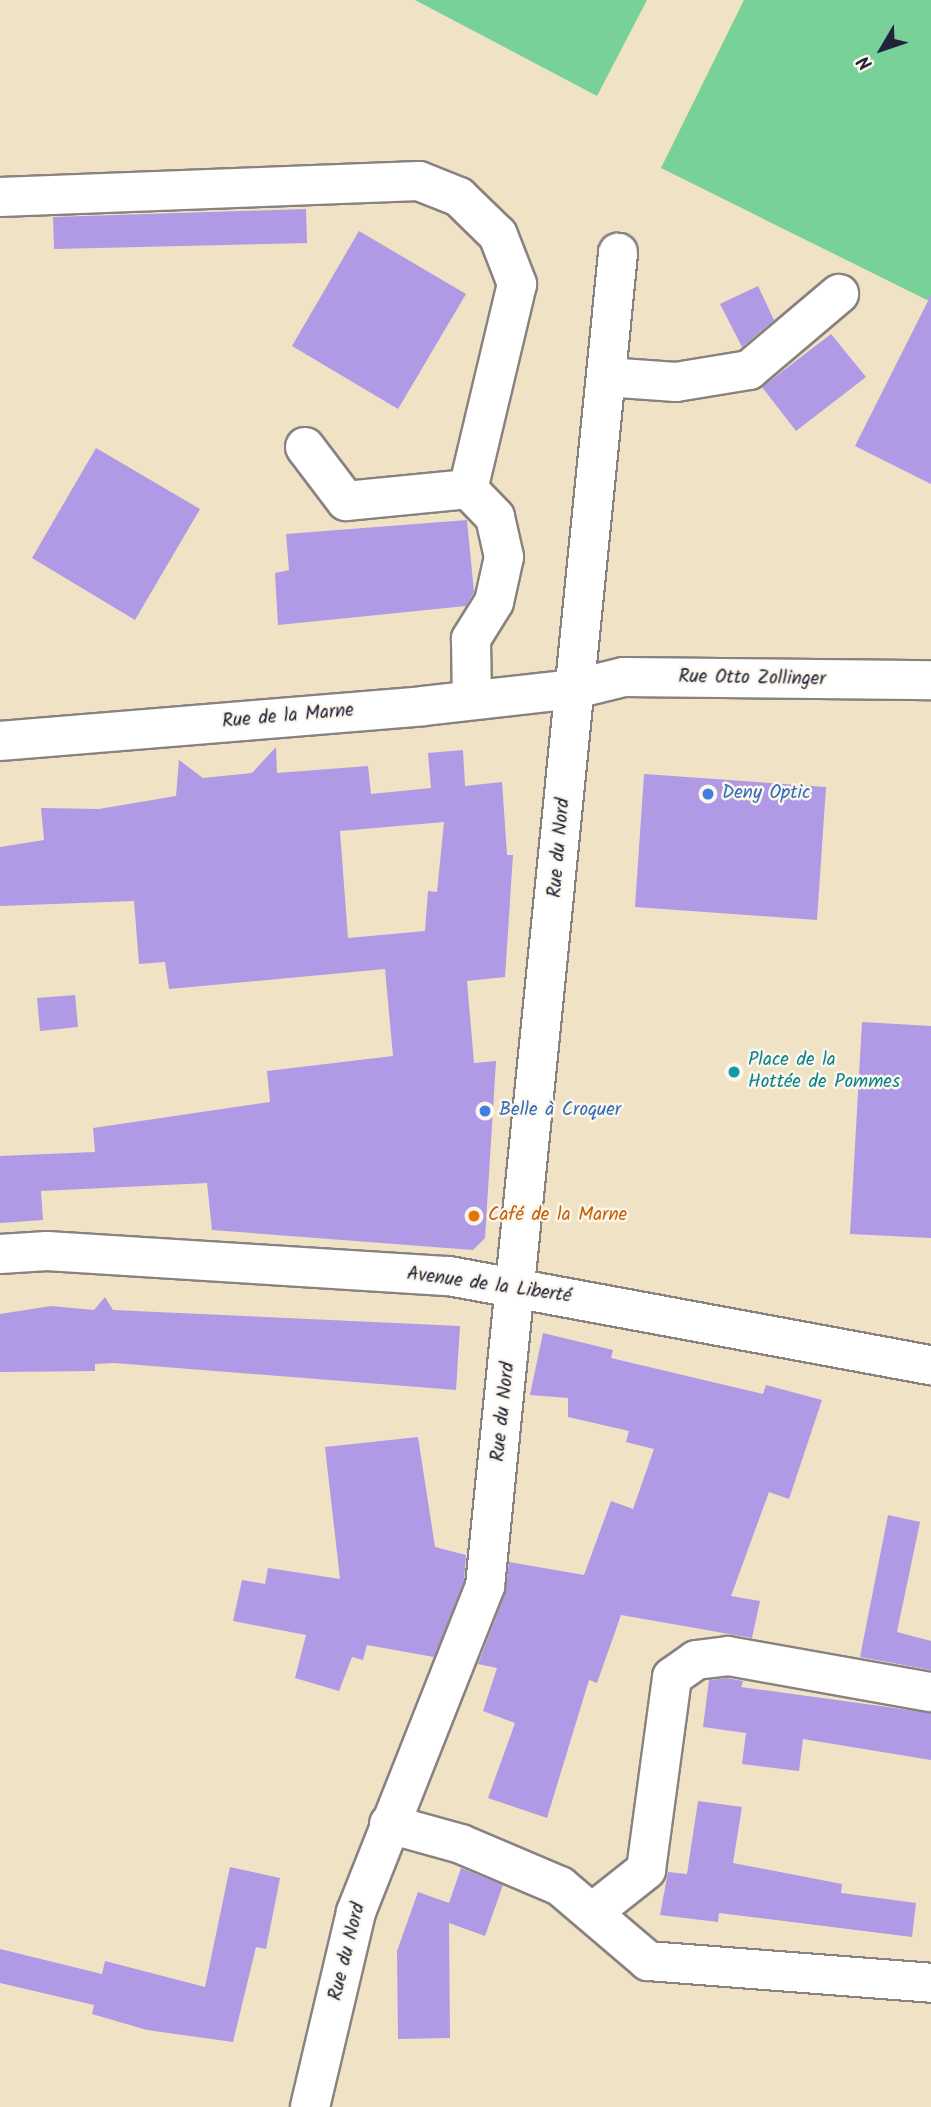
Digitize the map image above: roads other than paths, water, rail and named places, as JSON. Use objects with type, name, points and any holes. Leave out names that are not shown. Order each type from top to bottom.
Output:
[{"type":"street","points":[[0,197],[419,181],[459,197],[498,234],[517,285],[468,489]]},
{"type":"street","name":"Rue du Nord","points":[[310,2107],[356,1912],[485,1586],[518,1289],[618,253]]},
{"type":"street","points":[[606,376],[676,382],[749,370],[839,294]]},
{"type":"street","points":[[305,446],[346,500],[468,489]]},
{"type":"street","points":[[468,489],[495,517],[504,557],[494,602],[471,639],[472,700]]},
{"type":"street","name":"Rue Otto Zollinger","points":[[575,689],[624,677],[931,680]]},
{"type":"street","name":"Rue de la Marne","points":[[0,741],[575,689]]},
{"type":"street","name":"Avenue de la Liberté","points":[[0,1254],[47,1251],[449,1276],[931,1365]]},
{"type":"street","points":[[593,1912],[646,1870],[672,1677],[696,1660],[728,1656],[931,1692]]},
{"type":"street","points":[[389,1824],[461,1844],[560,1886],[648,1961],[931,1983]]},
{"type":"place","name":"Deny Optic","points":[[708,794]]},
{"type":"place","name":"Place de la Hottée de Pommes","points":[[734,1072]]},
{"type":"place","name":"Belle à Croquer","points":[[485,1111]]},
{"type":"place","name":"Café de la Marne","points":[[474,1216]]}]
